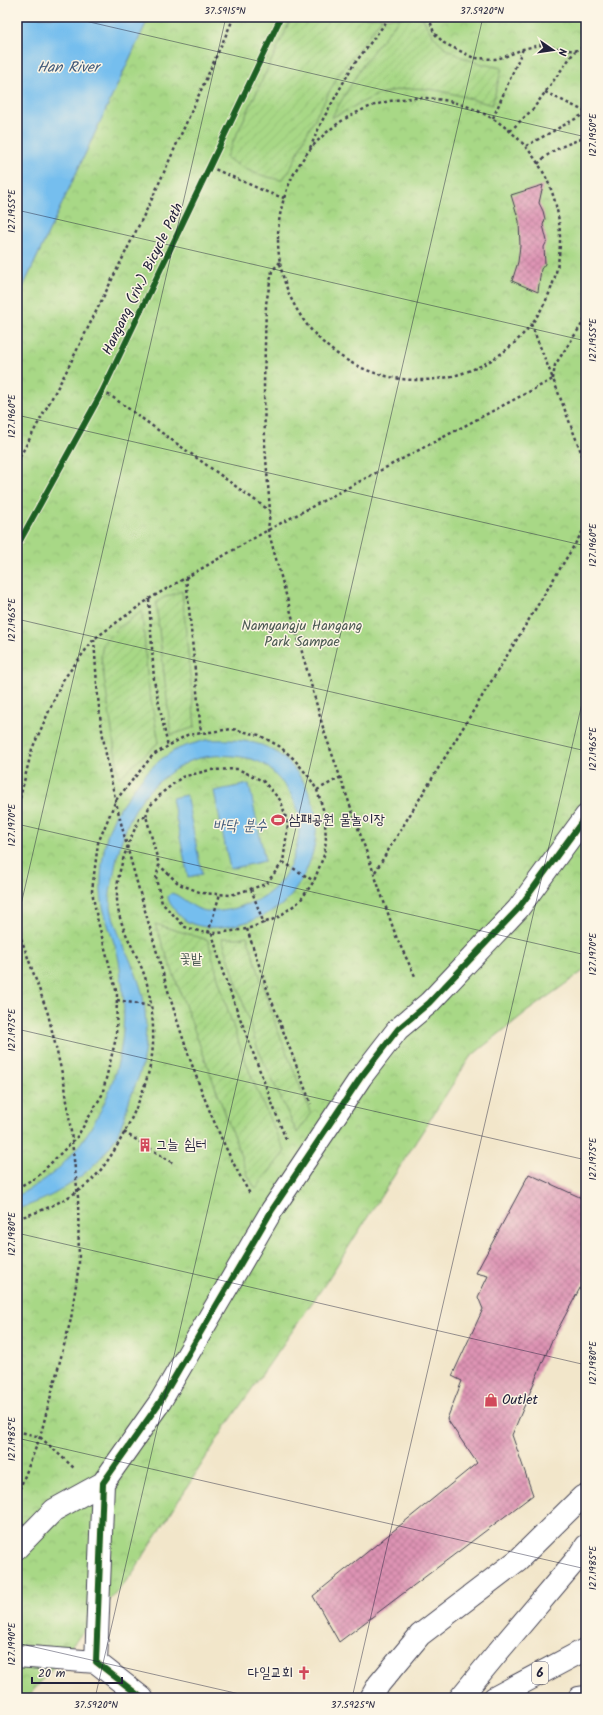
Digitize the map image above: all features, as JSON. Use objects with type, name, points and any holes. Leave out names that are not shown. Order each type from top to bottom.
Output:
[{"type":"street","points":[[17,1548],[54,1510],[103,1483],[160,1402],[272,1210],[361,1077],[398,1029],[429,1003],[518,909],[586,816]]},
{"type":"street","points":[[96,1662],[103,1483]]},
{"type":"street","points":[[371,1698],[379,1684],[420,1635],[518,1560],[582,1497]]},
{"type":"street","points":[[460,1698],[586,1546]]},
{"type":"street","name":"6","points":[[494,1698],[586,1648]]},
{"type":"street","points":[[17,1656],[96,1662],[142,1698]]},
{"type":"street","points":[[579,1698],[586,1696]]},
{"type":"path","points":[[17,462],[66,372],[151,201],[234,17]]},
{"type":"path","points":[[309,150],[322,121],[352,66],[390,17]]},
{"type":"path","points":[[429,17],[434,33],[444,43],[474,58],[504,57],[523,49],[539,45],[575,51]]},
{"type":"path","points":[[510,131],[533,109],[575,51],[586,46]]},
{"type":"path","points":[[493,118],[523,49]]},
{"type":"path","points":[[545,92],[586,113]]},
{"type":"path","points":[[422,97],[444,100],[464,105],[493,118],[526,146],[548,183],[556,204],[559,227],[558,261],[550,289],[543,304],[531,324],[516,341],[499,355],[458,375],[424,380],[401,379],[379,374],[348,361],[329,348],[313,332],[294,304],[285,282],[278,251],[279,229],[285,198],[297,168],[309,150],[324,134],[341,121],[369,107],[390,100],[422,97]]},
{"type":"path","points":[[526,146],[586,113]]},
{"type":"path","points":[[538,164],[546,154],[586,137]]},
{"type":"path","points":[[207,174],[214,160]]},
{"type":"path","points":[[210,167],[269,193],[285,198]]},
{"type":"path","points":[[280,262],[272,271],[266,304],[264,385],[265,445],[270,511],[268,530],[320,716],[397,939],[429,1003]]},
{"type":"path","points":[[553,379],[555,365],[586,318]]},
{"type":"path","points":[[531,324],[586,465]]},
{"type":"path","points":[[17,810],[32,749],[63,680],[94,639],[149,599],[268,530],[553,379]]},
{"type":"path","points":[[98,399],[106,385]]},
{"type":"path","points":[[102,392],[111,396],[270,511]]},
{"type":"path","points":[[375,872],[586,526]]},
{"type":"path","points":[[186,577],[200,733]]},
{"type":"path","points":[[149,599],[154,680],[168,746]]},
{"type":"path","points":[[94,639],[101,724],[116,800],[127,848],[183,1040],[233,1164],[251,1195],[272,1210]]},
{"type":"path","points":[[17,1188],[38,1177],[77,1137],[102,1095],[116,1038],[117,994],[97,918],[92,891],[98,842],[116,800],[153,756],[168,746],[187,735],[232,729],[259,735],[279,746],[294,759],[309,777],[317,790],[323,809],[326,840],[324,855],[314,881],[300,901],[277,918],[247,930],[208,933],[185,927],[162,903],[156,878],[159,865],[146,816],[149,807],[163,792],[182,777],[210,770],[238,769],[263,781],[281,801],[288,825],[283,862],[266,884],[231,895],[202,893],[179,884],[159,865]]},
{"type":"path","points":[[317,790],[341,777]]},
{"type":"path","points":[[17,1218],[29,1216],[59,1202],[86,1185],[108,1160],[140,1100],[152,1056],[153,1022],[145,978],[120,921],[117,895],[121,867],[127,848],[139,819],[146,816]]},
{"type":"path","points":[[283,862],[314,881]]},
{"type":"path","points":[[251,889],[264,924]]},
{"type":"path","points":[[208,933],[220,894]]},
{"type":"path","points":[[17,927],[48,1014],[65,1086],[77,1191],[79,1264],[71,1320],[40,1437],[17,1496]]},
{"type":"path","points":[[247,930],[266,986],[313,1110],[326,1129]]},
{"type":"path","points":[[212,933],[223,973],[278,1120],[289,1146],[304,1162]]},
{"type":"path","points":[[117,1000],[150,1006]]},
{"type":"path","points":[[124,1132],[173,1163]]},
{"type":"path","points":[[17,1431],[40,1437],[83,1477],[103,1483]]},
{"type":"green space","name":"Namyangju Hangang Park Sampae","points":[[149,17],[586,17],[586,969],[525,1013],[470,1057],[323,1287],[224,1429],[132,1574],[27,1698],[17,1698],[17,300]]},
{"type":"green space","points":[[292,17],[383,17],[339,74],[306,135],[289,172],[281,180],[252,172],[232,162],[226,157]]},
{"type":"green space","points":[[400,17],[423,17],[430,31],[444,47],[471,61],[502,68],[492,105],[447,92],[418,88],[404,89],[373,97],[331,118],[364,63]]},
{"type":"green space","points":[[182,591],[195,727],[171,735],[156,603],[163,598]]},
{"type":"green space","points":[[142,611],[148,685],[159,742],[119,778],[101,657],[103,643],[118,628]]},
{"type":"green space","name":"꽃밭","points":[[155,924],[208,940],[240,1047],[261,1100],[285,1151],[256,1189],[249,1178]]},
{"type":"green space","name":"꽃밭","points":[[247,936],[276,1026],[311,1114],[297,1133],[258,1049],[222,938],[238,938]]},
{"type":"water","name":"Han River","points":[[17,17],[149,17],[17,300]]},
{"type":"water","points":[[206,740],[236,740],[262,745],[273,750],[283,758],[303,781],[314,806],[316,819],[315,844],[306,870],[291,896],[284,903],[260,917],[229,926],[198,926],[186,920],[176,911],[169,902],[168,896],[172,893],[201,910],[224,911],[253,902],[267,895],[283,879],[293,858],[299,836],[296,806],[286,787],[267,766],[258,761],[230,756],[210,756],[188,762],[178,767],[147,793],[132,815],[122,839],[110,891],[112,913],[137,977],[144,1003],[146,1027],[140,1073],[130,1098],[124,1119],[115,1139],[96,1163],[72,1183],[59,1191],[32,1204],[17,1209],[17,1196],[48,1177],[64,1163],[94,1122],[106,1100],[120,1052],[124,1002],[119,959],[105,914],[101,891],[103,855],[110,827],[115,816],[138,783],[155,764],[173,751]]},
{"type":"water","name":"바닥 분수","points":[[249,784],[265,861],[230,869],[214,791]]},
{"type":"water","points":[[186,795],[202,874],[188,877],[172,798]]},
{"type":"building","points":[[543,185],[539,203],[545,219],[543,225],[547,241],[544,247],[545,264],[541,269],[538,292],[512,281],[518,262],[520,246],[519,221],[511,195]]},
{"type":"building","name":"Outlet","points":[[529,1174],[586,1200],[586,1277],[552,1340],[512,1435],[533,1495],[339,1642],[313,1596],[477,1463],[447,1419],[462,1381],[452,1376],[483,1309],[478,1297],[488,1276],[476,1273]]},
{"type":"cycle path","name":"Hangang (riv.) Bicycle Path","points":[[17,546],[102,392],[281,17]]},
{"type":"cycle path","points":[[142,1698],[96,1662],[103,1483],[160,1402],[272,1210],[361,1077],[398,1029],[429,1003],[518,909],[586,816]]},
{"type":"place","name":"삼패공원 물놀이장","points":[[278,820]]},
{"type":"place","name":"그늘 쉼터","points":[[145,1145]]},
{"type":"place","name":"Outlet","points":[[491,1400]]},
{"type":"place","name":"다일교회","points":[[304,1673]]}]
